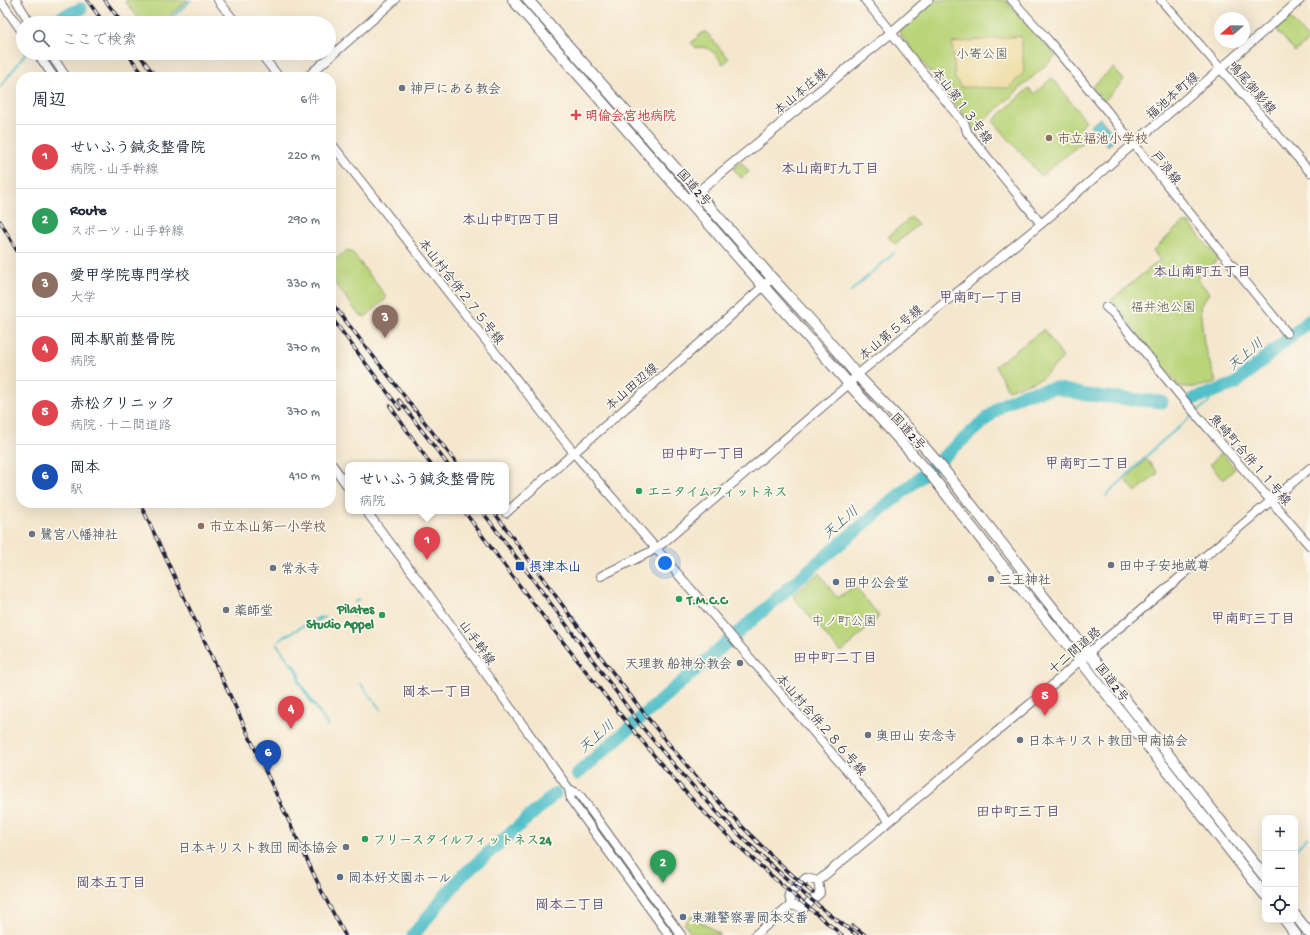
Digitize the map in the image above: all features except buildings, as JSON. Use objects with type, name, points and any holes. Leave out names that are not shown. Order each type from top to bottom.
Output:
[{"type":"highway","name":"国道2号","points":[[513,0],[927,471],[1021,590],[1080,660],[1262,891]]},
{"type":"highway","name":"国道2号","points":[[528,0],[815,325],[857,375],[908,428],[938,462],[1262,873]]},
{"type":"highway","points":[[1298,919],[1310,934]]},
{"type":"highway","points":[[1287,923],[1296,935]]},
{"type":"main road","name":"本山本庄線","points":[[688,200],[891,33],[928,0]]},
{"type":"street","points":[[0,0],[16,23]]},
{"type":"street","points":[[16,0],[26,16]]},
{"type":"street","points":[[218,0],[231,16]]},
{"type":"street","points":[[336,52],[395,0]]},
{"type":"street","name":"本山第１３号線","points":[[865,0],[965,125],[967,132],[1041,224]]},
{"type":"street","name":"戸浪線","points":[[1012,0],[1048,40],[1287,333]]},
{"type":"street","name":"鳴尾御影線","points":[[1161,0],[1310,172]]},
{"type":"street","name":"福池本町線","points":[[1041,224],[1300,0]]},
{"type":"street","points":[[42,60],[50,72]]},
{"type":"street","points":[[55,60],[63,72]]},
{"type":"street","points":[[265,60],[274,72]]},
{"type":"street","points":[[313,72],[326,60]]},
{"type":"street","name":"本山村合併２７５号線","points":[[336,149],[574,453],[656,549]]},
{"type":"street","name":"本山第５号線","points":[[601,576],[656,549],[849,384],[857,375],[1041,224]]},
{"type":"street","name":"本山田辺線","points":[[509,510],[772,278]]},
{"type":"street","name":"魚崎町合併１１号線","points":[[1106,307],[1114,314],[1188,406],[1310,546]]},
{"type":"street","name":"十二間道路","points":[[818,881],[1001,728],[1088,652],[1135,616],[1310,468]]},
{"type":"street","points":[[336,470],[345,483]]},
{"type":"street","name":"山手幹線","points":[[368,514],[421,584],[569,789],[578,794],[681,935]]},
{"type":"street","name":"本山村合併２８６号線","points":[[656,549],[890,821]]},
{"type":"street","name":"山手幹線","points":[[569,789],[571,800],[669,935]]},
{"type":"street","points":[[806,878],[818,881],[820,893],[804,908],[791,905],[789,894],[806,878]]},
{"type":"street","points":[[755,935],[791,905]]},
{"type":"green space","points":[[188,0],[169,16],[137,16],[125,1]]},
{"type":"green space","name":"小寄公園","points":[[934,0],[1005,0],[1056,56],[975,129],[900,34],[899,30]]},
{"type":"green space","points":[[1289,17],[1309,40],[1295,52],[1276,29]]},
{"type":"green space","points":[[706,32],[729,59],[723,64],[712,51],[701,47],[696,48],[691,43],[702,33]]},
{"type":"green space","points":[[1113,68],[1124,80],[1104,101],[1092,87]]},
{"type":"green space","points":[[1052,78],[1086,121],[1081,126],[1090,136],[1041,176],[993,121],[1029,88],[1034,94]]},
{"type":"green space","points":[[741,162],[749,172],[741,178],[733,168]]},
{"type":"green space","points":[[911,217],[918,225],[895,244],[888,237]]},
{"type":"green space","name":"福井池公園","points":[[1182,223],[1189,223],[1218,259],[1197,278],[1209,293],[1200,307],[1204,344],[1216,382],[1193,387],[1179,386],[1111,300],[1160,260],[1153,251]]},
{"type":"green space","points":[[347,250],[352,252],[385,295],[386,299],[365,317],[358,314],[336,285],[336,259]]},
{"type":"green space","points":[[1044,329],[1063,358],[1041,379],[1008,390],[995,366]]},
{"type":"green space","points":[[1222,453],[1235,469],[1223,480],[1210,464]]},
{"type":"green space","points":[[1146,459],[1158,473],[1136,492],[1125,480]]},
{"type":"green space","name":"中ノ町公園","points":[[819,573],[838,598],[854,586],[878,614],[878,618],[843,651],[839,651],[794,598],[794,594]]},
{"type":"green space","points":[[692,916],[721,935],[692,935],[684,923]]},
{"type":"sand","points":[[1021,36],[1024,72],[1009,88],[961,87],[955,78],[952,43]]},
{"type":"water","points":[[1100,118],[1117,138],[1108,146],[1090,126]]},
{"type":"waterway","points":[[173,16],[191,0]]},
{"type":"waterway","points":[[64,16],[81,9]]},
{"type":"waterway","points":[[0,87],[21,60]]},
{"type":"waterway","points":[[850,292],[894,253]]},
{"type":"waterway","name":"天上川","points":[[1193,399],[1235,384],[1310,320]]},
{"type":"waterway","name":"天上川","points":[[577,774],[824,557],[923,475],[1002,405],[1024,394],[1055,388],[1087,395],[1162,402]]},
{"type":"waterway","points":[[1196,412],[1207,404],[1216,392]]},
{"type":"waterway","points":[[1106,496],[1159,444],[1193,415]]},
{"type":"waterway","points":[[355,602],[359,599]]},
{"type":"waterway","points":[[336,613],[347,608]]},
{"type":"waterway","points":[[348,608],[354,616]]},
{"type":"waterway","points":[[279,641],[285,636],[320,617]]},
{"type":"waterway","points":[[317,621],[325,617]]},
{"type":"waterway","points":[[277,644],[298,674],[298,681],[312,704]]},
{"type":"waterway","points":[[293,663],[300,674],[299,681],[328,726]]},
{"type":"waterway","points":[[361,684],[381,710]]},
{"type":"waterway","name":"天上川","points":[[413,935],[460,878],[555,794]]},
{"type":"waterway","points":[[1298,847],[1308,837]]},
{"type":"railway","points":[[87,0],[99,16]]},
{"type":"railway","points":[[105,0],[117,16]]},
{"type":"railway","points":[[132,60],[141,72]]},
{"type":"railway","points":[[143,60],[152,72]]},
{"type":"railway","points":[[0,221],[16,249]]},
{"type":"railway","points":[[336,308],[456,462]]},
{"type":"railway","points":[[336,324],[400,409]]},
{"type":"railway","points":[[399,400],[446,462]]},
{"type":"railway","points":[[390,406],[429,462]]},
{"type":"railway","points":[[142,508],[323,894],[345,935]]},
{"type":"railway","points":[[466,514],[589,675],[676,781],[705,813],[749,856],[842,935]]},
{"type":"railway","points":[[484,514],[643,728],[667,757],[743,839],[798,889],[857,935]]},
{"type":"railway","points":[[495,514],[604,662],[682,760],[723,806],[767,851],[813,893]]},
{"type":"railway","points":[[853,926],[865,935]]},
{"type":"place","name":"神戸にある教会","points":[[402,88]]},
{"type":"place","name":"明倫会宮地病院","points":[[576,115]]},
{"type":"place","name":"市立福池小学校","points":[[1049,138]]},
{"type":"place","name":"愛甲学院専門学校","points":[[385,338]]},
{"type":"place","name":"エニタイムフィットネス","points":[[639,491]]},
{"type":"place","name":"市立本山第一小学校","points":[[201,526]]},
{"type":"place","name":"鷺宮八幡神社","points":[[32,534]]},
{"type":"place","name":"せいふう鍼灸整骨院","points":[[427,560]]},
{"type":"place","name":"田中子安地蔵尊","points":[[1111,565]]},
{"type":"place","name":"摂津本山","points":[[520,566]]},
{"type":"place","name":"常永寺","points":[[273,568]]},
{"type":"place","name":"三王神社","points":[[991,579]]},
{"type":"place","name":"田中公会堂","points":[[836,582]]},
{"type":"place","name":"T.M.C.C","points":[[679,599]]},
{"type":"place","name":"薬師堂","points":[[226,610]]},
{"type":"place","name":"Pilates Studio Appel","points":[[382,615]]},
{"type":"place","name":"天理教 船神分教会","points":[[740,663]]},
{"type":"place","name":"赤松クリニック","points":[[1045,716]]},
{"type":"place","name":"岡本駅前整骨院","points":[[291,729]]},
{"type":"place","name":"奥田山 安念寺","points":[[868,735]]},
{"type":"place","name":"日本キリスト教団 甲南協会","points":[[1020,740]]},
{"type":"place","name":"岡本","points":[[268,773]]},
{"type":"place","name":"フリースタイルフィットネス24","points":[[365,839]]},
{"type":"place","name":"日本キリスト教団 岡本協会","points":[[346,847]]},
{"type":"place","name":"岡本好文園ホール","points":[[340,877]]},
{"type":"place","name":"Route","points":[[663,883]]},
{"type":"place","name":"東灘警察署岡本交番","points":[[683,917]]},
{"type":"district","name":"本山南町九丁目","points":[[830,168]]},
{"type":"district","name":"本山中町四丁目","points":[[511,219]]},
{"type":"district","name":"本山南町五丁目","points":[[1202,271]]},
{"type":"district","name":"甲南町一丁目","points":[[981,297]]},
{"type":"district","name":"田中町一丁目","points":[[703,453]]},
{"type":"district","name":"甲南町二丁目","points":[[1087,463]]},
{"type":"district","name":"甲南町三丁目","points":[[1253,618]]},
{"type":"district","name":"田中町二丁目","points":[[835,657]]},
{"type":"district","name":"岡本一丁目","points":[[437,691]]},
{"type":"district","name":"田中町三丁目","points":[[1018,811]]},
{"type":"district","name":"岡本五丁目","points":[[111,882]]},
{"type":"district","name":"岡本二丁目","points":[[570,904]]}]
